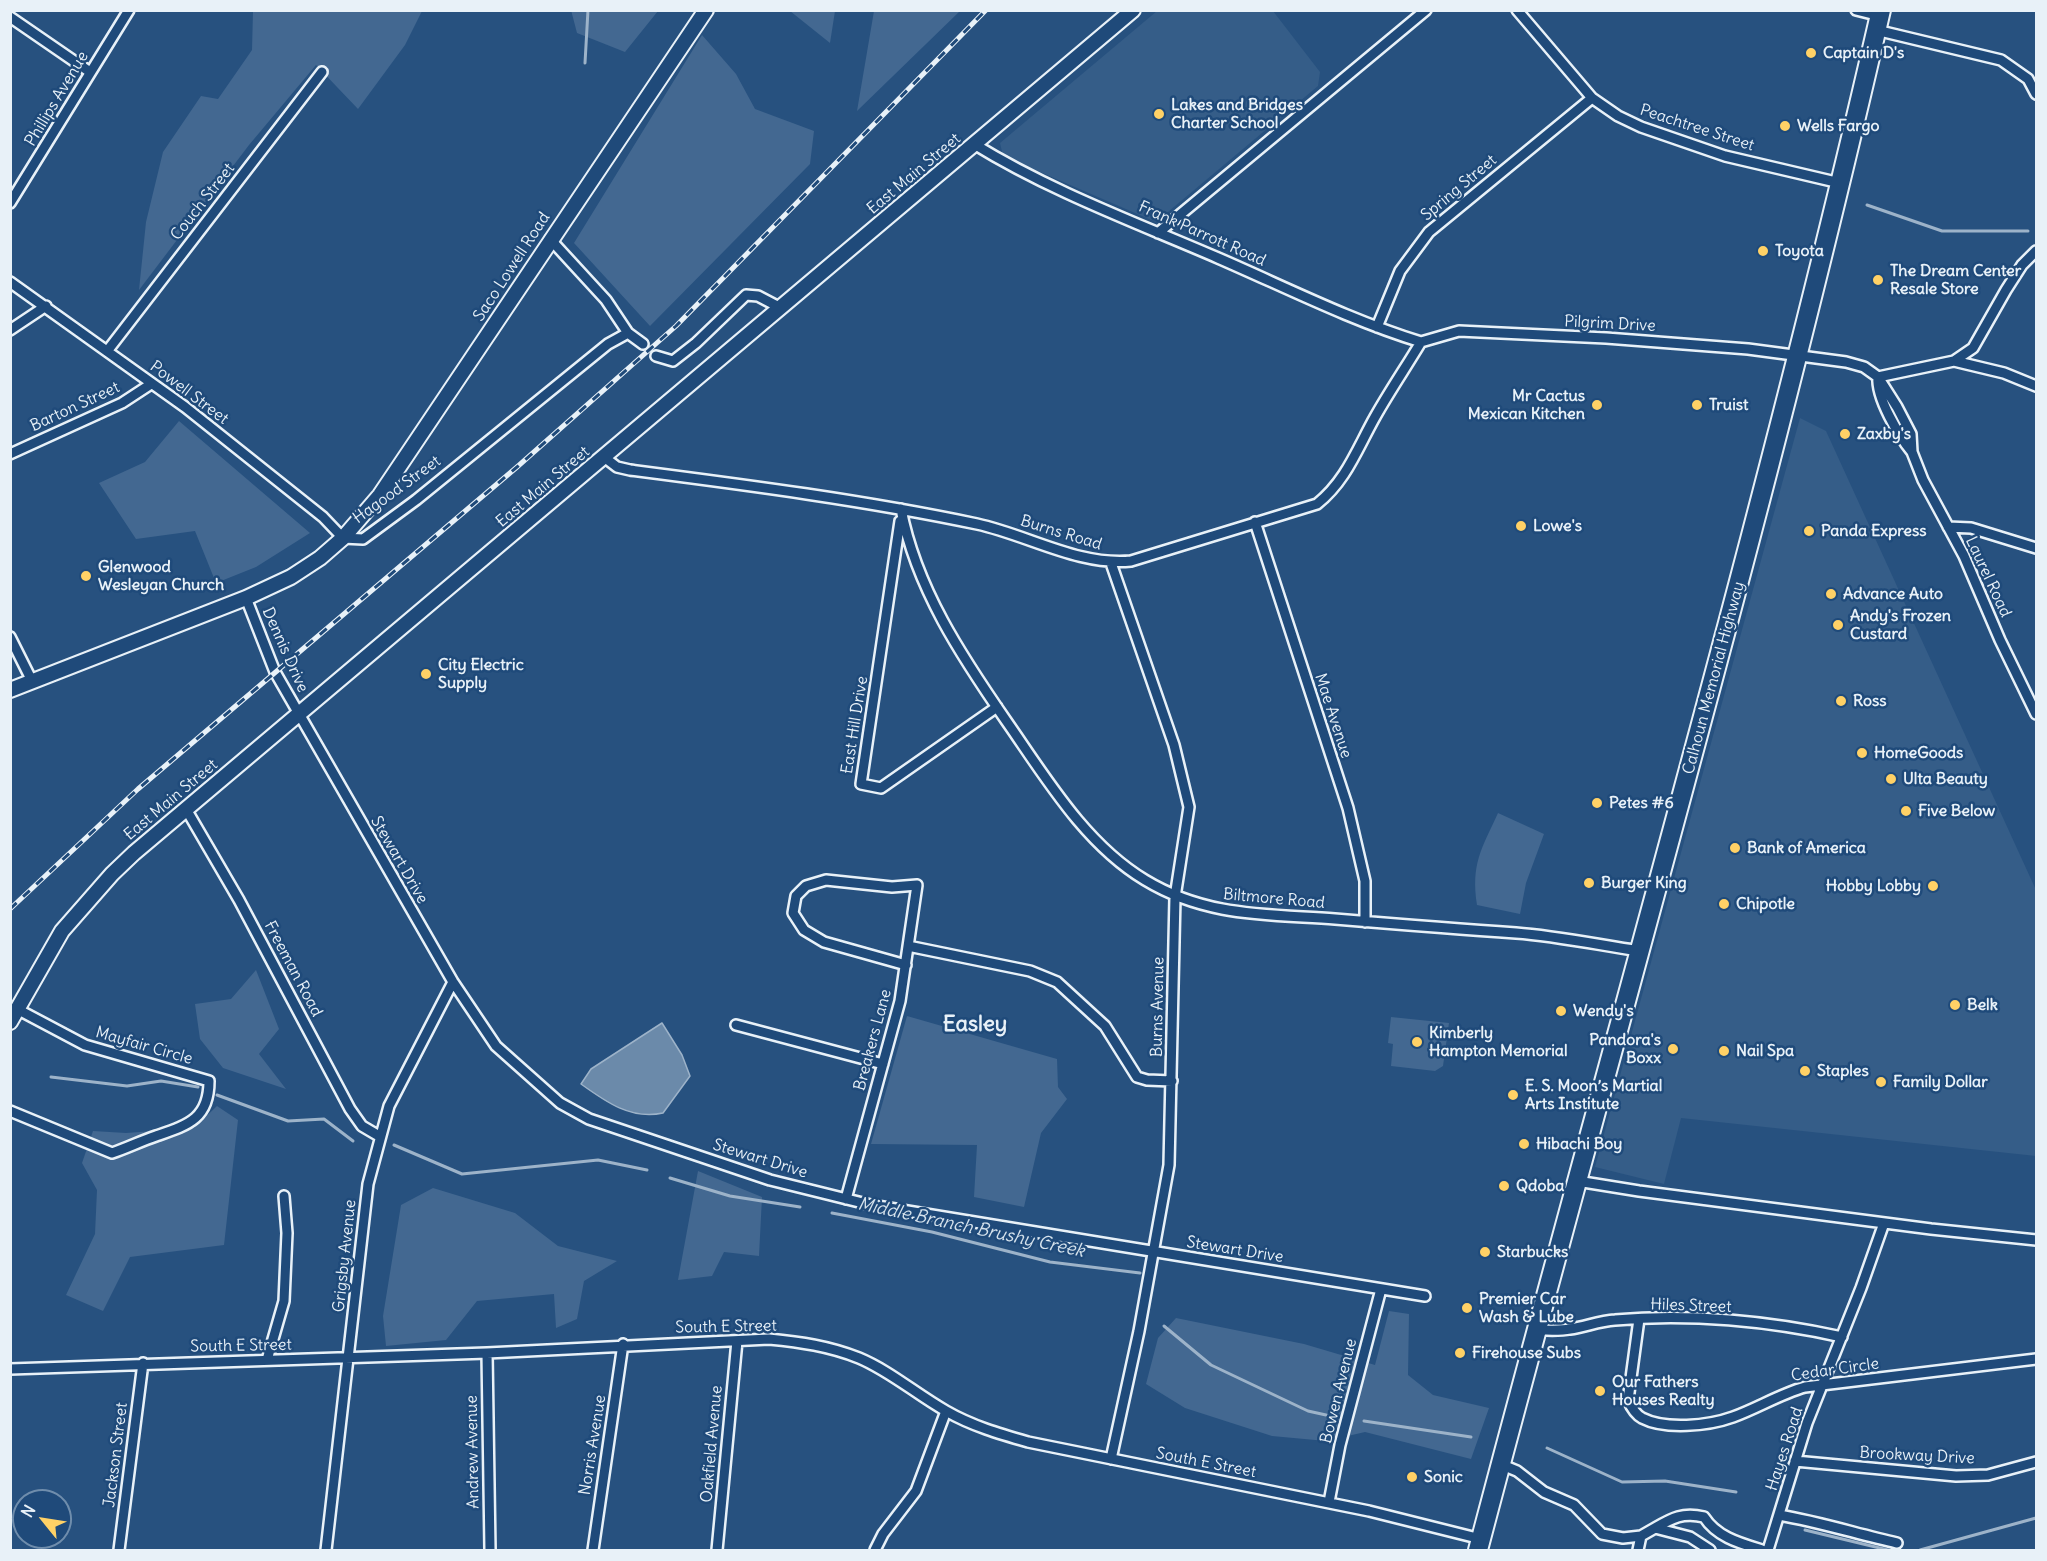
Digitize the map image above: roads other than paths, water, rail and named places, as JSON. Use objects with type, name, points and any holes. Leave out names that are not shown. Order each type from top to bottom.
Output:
[{"type":"highway","name":"Calhoun Memorial Highway","points":[[1480,1545],[1500,1464],[1699,735],[1798,357],[1879,19]]},
{"type":"main road","name":"Saco Lowell Road","points":[[343,538],[380,495],[706,10]]},
{"type":"main road","name":"East Main Street","points":[[10,1022],[57,938],[112,874],[186,808],[1133,10]]},
{"type":"main road","name":"Hagood Street","points":[[10,690],[246,598],[291,577],[320,558],[343,538]]},
{"type":"street","name":"Phillips Avenue","points":[[10,203],[129,10]]},
{"type":"street","points":[[1158,233],[1426,10]]},
{"type":"street","name":"Peachtree Street","points":[[1517,10],[1592,98],[1617,116],[1641,127],[1725,156],[1840,183]]},
{"type":"street","points":[[1856,10],[2001,60],[2028,79],[2037,94]]},
{"type":"street","points":[[10,17],[90,72]]},
{"type":"street","name":"Couch Street","points":[[108,350],[322,72]]},
{"type":"street","name":"Spring Street","points":[[1377,327],[1400,271],[1429,232],[1592,98]]},
{"type":"street","name":"Frank Parrott Road","points":[[975,144],[1002,161],[1158,233],[1377,327],[1421,342]]},
{"type":"street","points":[[550,239],[606,300],[628,333],[643,344]]},
{"type":"street","points":[[1878,377],[1954,361],[1972,348],[2022,265],[2037,251]]},
{"type":"street","name":"Powell Street","points":[[10,282],[185,407],[323,517],[343,538]]},
{"type":"street","points":[[656,356],[673,361],[696,344],[746,295],[758,296],[779,307]]},
{"type":"street","points":[[10,330],[46,306]]},
{"type":"street","name":"Pilgrim Drive","points":[[1421,342],[1460,332],[1680,342],[1846,362],[1864,367],[1878,377]]},
{"type":"street","name":"Hagood Street","points":[[343,538],[363,539],[416,500],[608,344],[628,333]]},
{"type":"street","name":"Burns Road","points":[[604,457],[617,467],[630,470],[901,509],[994,528],[1068,553],[1111,563],[1131,561],[1317,504],[1330,493],[1350,467],[1376,417],[1421,342]]},
{"type":"street","points":[[1954,361],[2004,373],[2037,386]]},
{"type":"street","name":"Laurel Road","points":[[1878,377],[1877,387],[1901,438],[1912,452],[1923,480],[1948,527],[2037,714]]},
{"type":"street","name":"Barton Street","points":[[10,454],[122,403],[151,384]]},
{"type":"street","name":"Biltmore Road","points":[[901,509],[907,539],[934,607],[997,707],[1088,832],[1134,873],[1175,897],[1201,906],[1248,914],[1524,933],[1640,951]]},
{"type":"street","name":"East Hill Drive","points":[[901,509],[861,784],[881,788],[917,766],[997,707]]},
{"type":"street","name":"Mae Avenue","points":[[1255,522],[1348,808],[1365,881],[1365,922]]},
{"type":"street","points":[[1948,527],[1982,531],[2037,548]]},
{"type":"street","name":"Burns Avenue","points":[[1111,563],[1174,744],[1189,807],[1175,897],[1169,1166],[1155,1252],[1111,1459]]},
{"type":"street","name":"Dennis Drive","points":[[246,598],[272,666],[298,714]]},
{"type":"street","points":[[10,637],[32,681]]},
{"type":"street","name":"Stewart Drive","points":[[298,714],[453,982],[496,1046],[544,1091],[589,1119],[770,1180],[846,1199],[1425,1296]]},
{"type":"street","name":"Freeman Road","points":[[186,808],[266,949],[350,1108],[362,1126],[379,1136]]},
{"type":"street","name":"Breakers Lane","points":[[846,1199],[900,1001],[906,964],[917,885],[892,887],[826,880],[807,886],[796,896],[794,913],[804,930],[824,942],[906,964]]},
{"type":"street","points":[[908,946],[1030,971],[1057,982],[1105,1026],[1137,1077],[1147,1080],[1172,1081]]},
{"type":"street","name":"Grigsby Avenue","points":[[326,1551],[368,1184],[379,1136],[401,1079],[453,982]]},
{"type":"street","name":"Mayfair Circle","points":[[10,1112],[112,1153],[176,1131],[194,1120],[204,1110],[209,1095],[209,1081],[85,1045],[17,1009]]},
{"type":"street","points":[[736,1025],[883,1064]]},
{"type":"street","points":[[1577,1181],[1639,1191],[2037,1240]]},
{"type":"street","points":[[267,1360],[284,1301],[287,1233],[284,1196]]},
{"type":"street","name":"Hayes Road","points":[[1768,1551],[1795,1461],[1884,1222]]},
{"type":"street","name":"Bowen Avenue","points":[[1329,1502],[1340,1446],[1381,1289]]},
{"type":"street","name":"Hiles Street","points":[[1538,1330],[1570,1329],[1596,1322],[1639,1319],[1717,1320],[1842,1337]]},
{"type":"street","name":"Cedar Circle","points":[[1639,1319],[1628,1400],[1639,1417],[1656,1423],[1721,1420],[1785,1393],[1822,1386],[2037,1359]]},
{"type":"street","name":"South E Street","points":[[10,1369],[487,1353],[769,1338],[814,1344],[861,1359],[946,1411],[981,1428],[1028,1442],[1329,1502],[1480,1545]]},
{"type":"street","name":"Oakfield Avenue","points":[[717,1551],[737,1341]]},
{"type":"street","name":"Norris Avenue","points":[[592,1551],[624,1344]]},
{"type":"street","name":"Andrew Avenue","points":[[487,1353],[490,1551]]},
{"type":"street","name":"Jackson Street","points":[[120,1551],[143,1363]]},
{"type":"street","points":[[874,1551],[883,1534],[916,1491],[946,1411]]},
{"type":"street","name":"Brookway Drive","points":[[1795,1461],[1956,1476],[1988,1475],[2037,1462]]},
{"type":"street","points":[[1500,1464],[1517,1471],[1544,1492],[1574,1505],[1602,1534],[1623,1538],[1641,1536],[1678,1515],[1692,1514],[1704,1517],[1711,1528],[1725,1537],[1762,1551]]},
{"type":"street","points":[[1779,1515],[1827,1523],[1858,1534],[1897,1543]]},
{"type":"street","points":[[1654,1528],[1690,1537],[1710,1551]]},
{"type":"street","points":[[1638,1551],[1641,1536]]},
{"type":"waterway","points":[[585,63],[588,10]]},
{"type":"waterway","points":[[1867,205],[1942,231],[2028,231]]},
{"type":"waterway","name":"Middle Branch Brushy Creek","points":[[51,1077],[127,1086],[161,1081],[198,1087]]},
{"type":"waterway","name":"Middle Branch Brushy Creek","points":[[217,1095],[288,1121],[324,1119],[353,1141]]},
{"type":"waterway","name":"Middle Branch Brushy Creek","points":[[394,1145],[462,1174],[598,1160],[647,1170]]},
{"type":"waterway","name":"Middle Branch Brushy Creek","points":[[670,1178],[730,1196],[800,1207]]},
{"type":"waterway","name":"Middle Branch Brushy Creek","points":[[832,1213],[932,1232],[1050,1262],[1140,1273]]},
{"type":"waterway","name":"Middle Branch Brushy Creek","points":[[1164,1326],[1211,1365],[1308,1411],[1326,1415]]},
{"type":"waterway","name":"Middle Branch Brushy Creek","points":[[1364,1421],[1471,1437]]},
{"type":"waterway","name":"Middle Branch Brushy Creek","points":[[1547,1448],[1622,1482],[1665,1481],[1736,1492]]},
{"type":"waterway","name":"Middle Branch Brushy Creek","points":[[1920,1550],[2036,1518]]},
{"type":"waterway","name":"Middle Branch Brushy Creek","points":[[1805,1530],[1888,1550]]},
{"type":"tunnel","points":[[643,344],[656,356]]},
{"type":"railway","points":[[10,909],[138,789],[517,467],[676,326],[986,10]]},
{"type":"place","name":"Captain D's","points":[[1811,53]]},
{"type":"place","name":"Lakes and Bridges Charter School","points":[[1159,114]]},
{"type":"place","name":"Wells Fargo","points":[[1785,126]]},
{"type":"place","name":"Toyota","points":[[1763,251]]},
{"type":"place","name":"The Dream Center Resale Store","points":[[1878,280]]},
{"type":"place","name":"Mr Cactus Mexican Kitchen","points":[[1597,405]]},
{"type":"place","name":"Truist","points":[[1697,405]]},
{"type":"place","name":"Zaxby's","points":[[1845,434]]},
{"type":"place","name":"Lowe's","points":[[1521,526]]},
{"type":"place","name":"Panda Express","points":[[1809,531]]},
{"type":"place","name":"Glenwood Wesleyan Church","points":[[86,576]]},
{"type":"place","name":"Advance Auto","points":[[1831,594]]},
{"type":"place","name":"Andy's Frozen Custard","points":[[1838,625]]},
{"type":"place","name":"City Electric Supply","points":[[426,674]]},
{"type":"place","name":"Ross","points":[[1841,701]]},
{"type":"place","name":"HomeGoods","points":[[1862,753]]},
{"type":"place","name":"Ulta Beauty","points":[[1891,779]]},
{"type":"place","name":"Petes #6","points":[[1597,803]]},
{"type":"place","name":"Five Below","points":[[1906,811]]},
{"type":"place","name":"Bank of America","points":[[1735,848]]},
{"type":"place","name":"Burger King","points":[[1589,883]]},
{"type":"place","name":"Hobby Lobby","points":[[1933,886]]},
{"type":"place","name":"Chipotle","points":[[1724,904]]},
{"type":"place","name":"Belk","points":[[1955,1005]]},
{"type":"place","name":"Wendy's","points":[[1561,1011]]},
{"type":"place","name":"Kimberly Hampton Memorial","points":[[1417,1042]]},
{"type":"place","name":"Pandora's Boxx","points":[[1673,1049]]},
{"type":"place","name":"Nail Spa","points":[[1724,1051]]},
{"type":"place","name":"Staples","points":[[1805,1071]]},
{"type":"place","name":"Family Dollar","points":[[1881,1082]]},
{"type":"place","name":"E. S. Moon’s Martial Arts Institute","points":[[1513,1095]]},
{"type":"place","name":"Hibachi Boy","points":[[1524,1144]]},
{"type":"place","name":"Qdoba","points":[[1504,1186]]},
{"type":"place","name":"Starbucks","points":[[1485,1252]]},
{"type":"place","name":"Premier Car Wash & Lube","points":[[1467,1308]]},
{"type":"place","name":"Firehouse Subs","points":[[1460,1353]]},
{"type":"place","name":"Our Fathers Houses Realty","points":[[1600,1391]]},
{"type":"place","name":"Sonic","points":[[1412,1477]]},
{"type":"district","name":"Easley","points":[[975,1025]]}]
